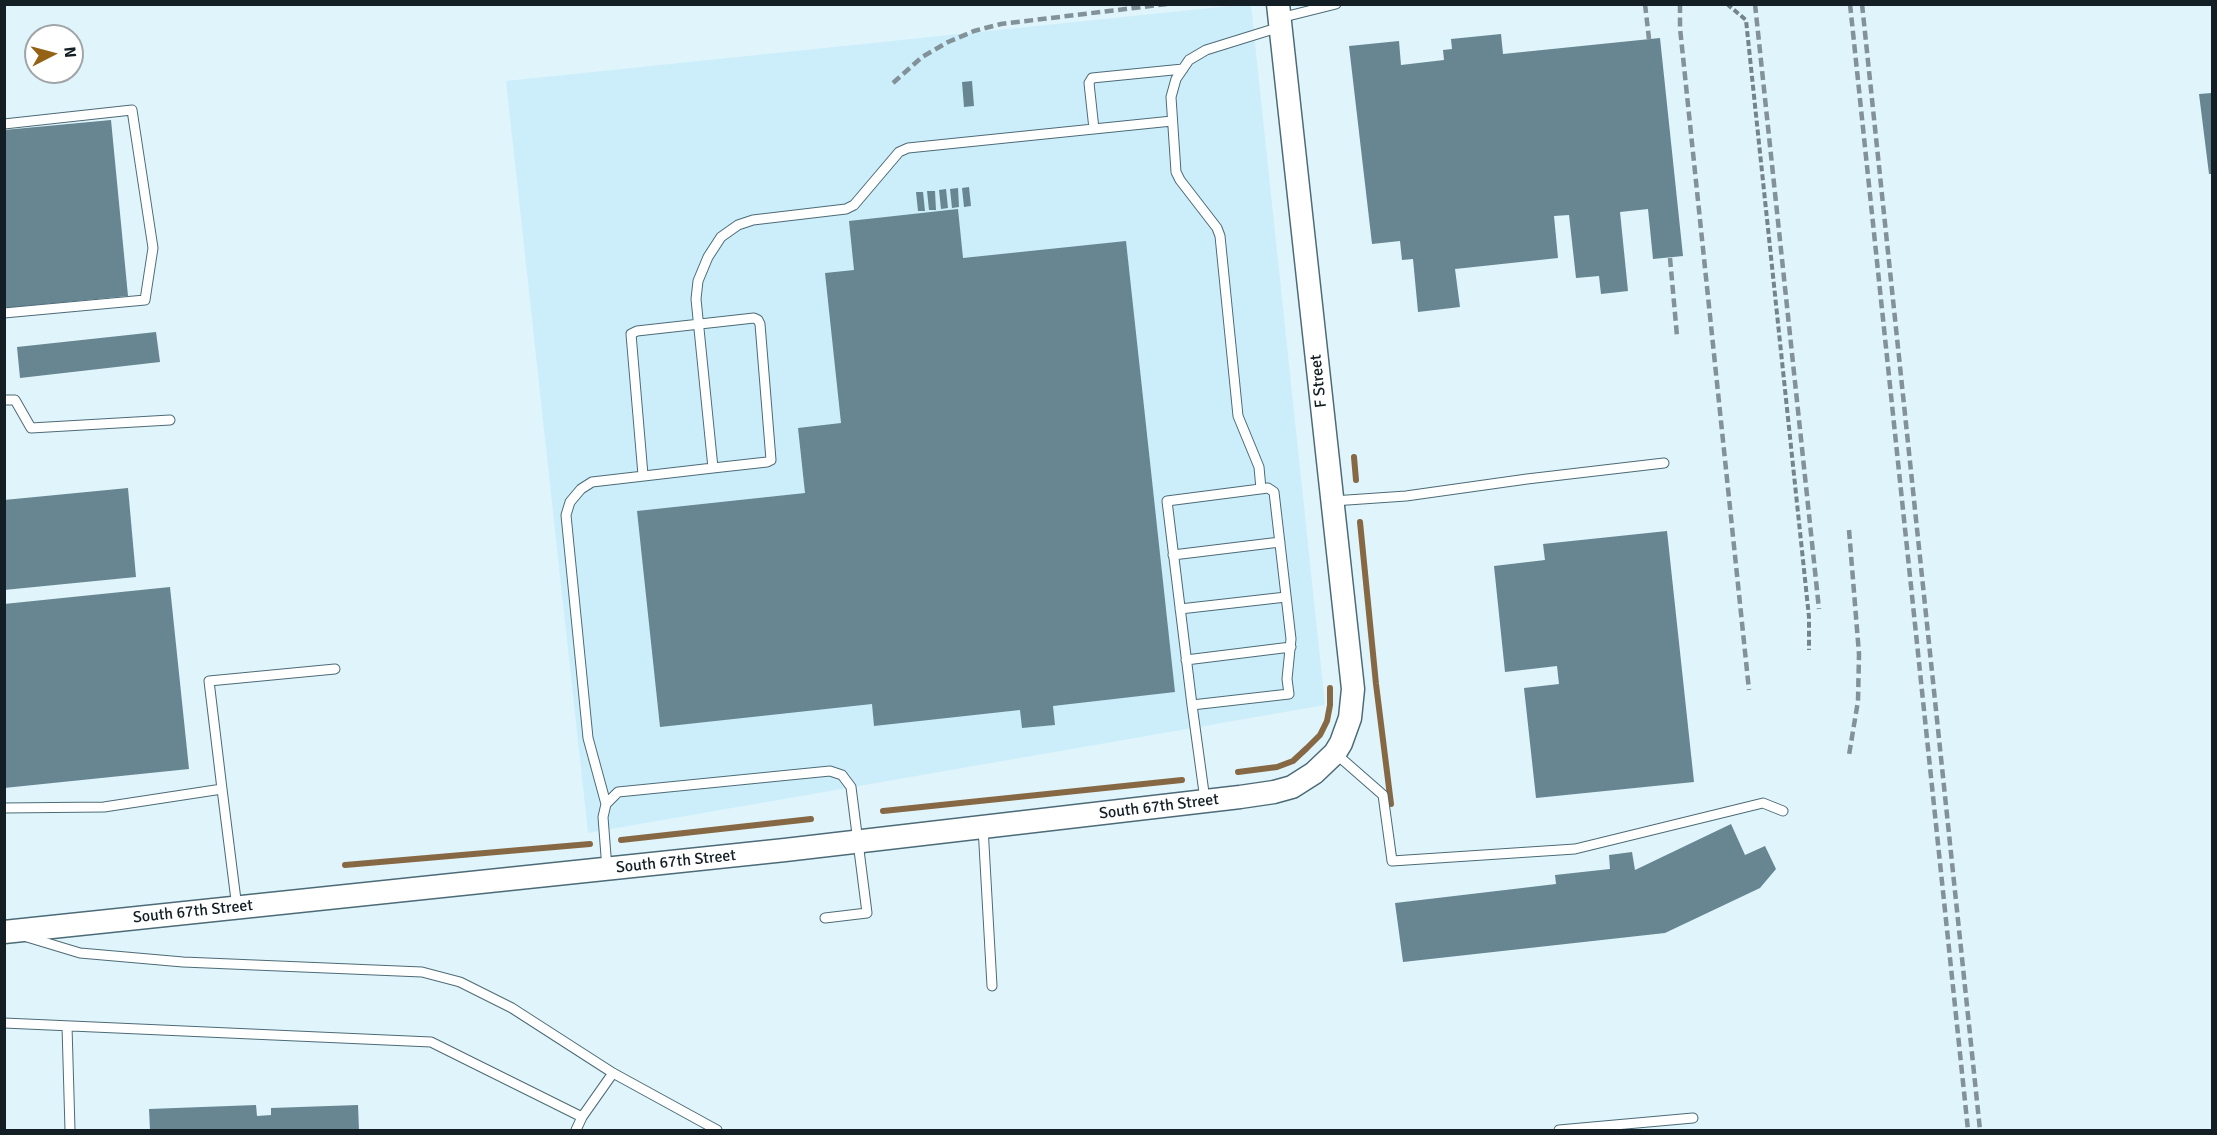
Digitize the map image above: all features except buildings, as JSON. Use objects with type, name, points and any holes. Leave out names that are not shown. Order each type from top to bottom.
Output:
[{"type":"street","name":"F Street","points":[[1280,16],[1353,689],[1350,718],[1335,753]]},
{"type":"street","name":"South 67th Street","points":[[8,932],[858,842],[1274,792],[1292,787],[1314,773],[1335,753]]},
{"type":"lane","points":[[1261,489],[1259,467],[1238,416],[1220,236],[1217,228],[1176,172],[1171,97],[1176,79],[1183,69],[1190,60],[1206,50],[1280,16],[1336,4]]},
{"type":"lane","points":[[1094,129],[1089,83],[1092,78],[1183,69]]},
{"type":"lane","points":[[4,124],[132,110],[153,248],[145,300],[4,313]]},
{"type":"lane","points":[[713,468],[696,299],[698,281],[708,256],[721,237],[738,225],[753,220],[846,209],[854,205],[899,152],[908,148],[1172,121]]},
{"type":"lane","points":[[607,869],[603,817],[606,804],[588,738],[566,515],[570,502],[580,489],[592,482],[771,460],[758,320],[754,318],[699,324],[636,331],[631,334],[643,475]]},
{"type":"lane","points":[[4,400],[15,400],[31,429],[170,420]]},
{"type":"lane","points":[[1333,501],[1406,496],[1527,478],[1664,463]]},
{"type":"lane","points":[[1192,705],[1289,693],[1287,679],[1291,647],[1286,597],[1274,492],[1268,488],[1167,501],[1186,660],[1192,705],[1205,801]]},
{"type":"lane","points":[[1173,555],[1280,542]]},
{"type":"lane","points":[[1180,609],[1286,597]]},
{"type":"lane","points":[[1186,660],[1291,647]]},
{"type":"lane","points":[[237,908],[209,681],[335,669]]},
{"type":"lane","points":[[1335,753],[1383,795],[1392,861],[1575,849],[1763,803],[1783,811]]},
{"type":"lane","points":[[606,804],[618,792],[830,771],[842,775],[851,787],[867,913],[825,918]]},
{"type":"lane","points":[[4,808],[104,807],[222,789]]},
{"type":"lane","points":[[983,827],[992,986]]},
{"type":"lane","points":[[8,932],[80,953],[183,962],[422,972],[460,982],[512,1008],[613,1073],[717,1131]]},
{"type":"lane","points":[[4,1023],[431,1042],[582,1118]]},
{"type":"lane","points":[[67,1026],[70,1131]]},
{"type":"lane","points":[[576,1131],[582,1118],[613,1073]]},
{"type":"lane","points":[[1559,1131],[1693,1118]]},
{"type":"path","points":[[1727,4],[1746,20],[1809,617],[1809,650]]},
{"type":"shaded area","points":[[1251,5],[1325,705],[588,833],[506,81]]},
{"type":"waterway","points":[[1354,457],[1356,480]]},
{"type":"waterway","points":[[1360,522],[1391,804]]},
{"type":"waterway","points":[[1238,772],[1277,767],[1293,761],[1320,735],[1327,721],[1330,688]]},
{"type":"waterway","points":[[883,811],[1182,780]]},
{"type":"waterway","points":[[621,840],[811,819]]},
{"type":"waterway","points":[[345,865],[590,844]]},
{"type":"railway","points":[[893,83],[922,57],[974,31],[1001,24],[1167,4]]},
{"type":"railway","points":[[1645,4],[1649,39]]},
{"type":"railway","points":[[1680,4],[1680,28],[1749,690]]},
{"type":"railway","points":[[1755,4],[1819,609]]},
{"type":"railway","points":[[1850,4],[1968,1130]]},
{"type":"railway","points":[[1862,4],[1980,1130]]},
{"type":"railway","points":[[1670,258],[1677,336]]},
{"type":"railway","points":[[1849,530],[1859,654],[1858,701],[1849,755]]}]
